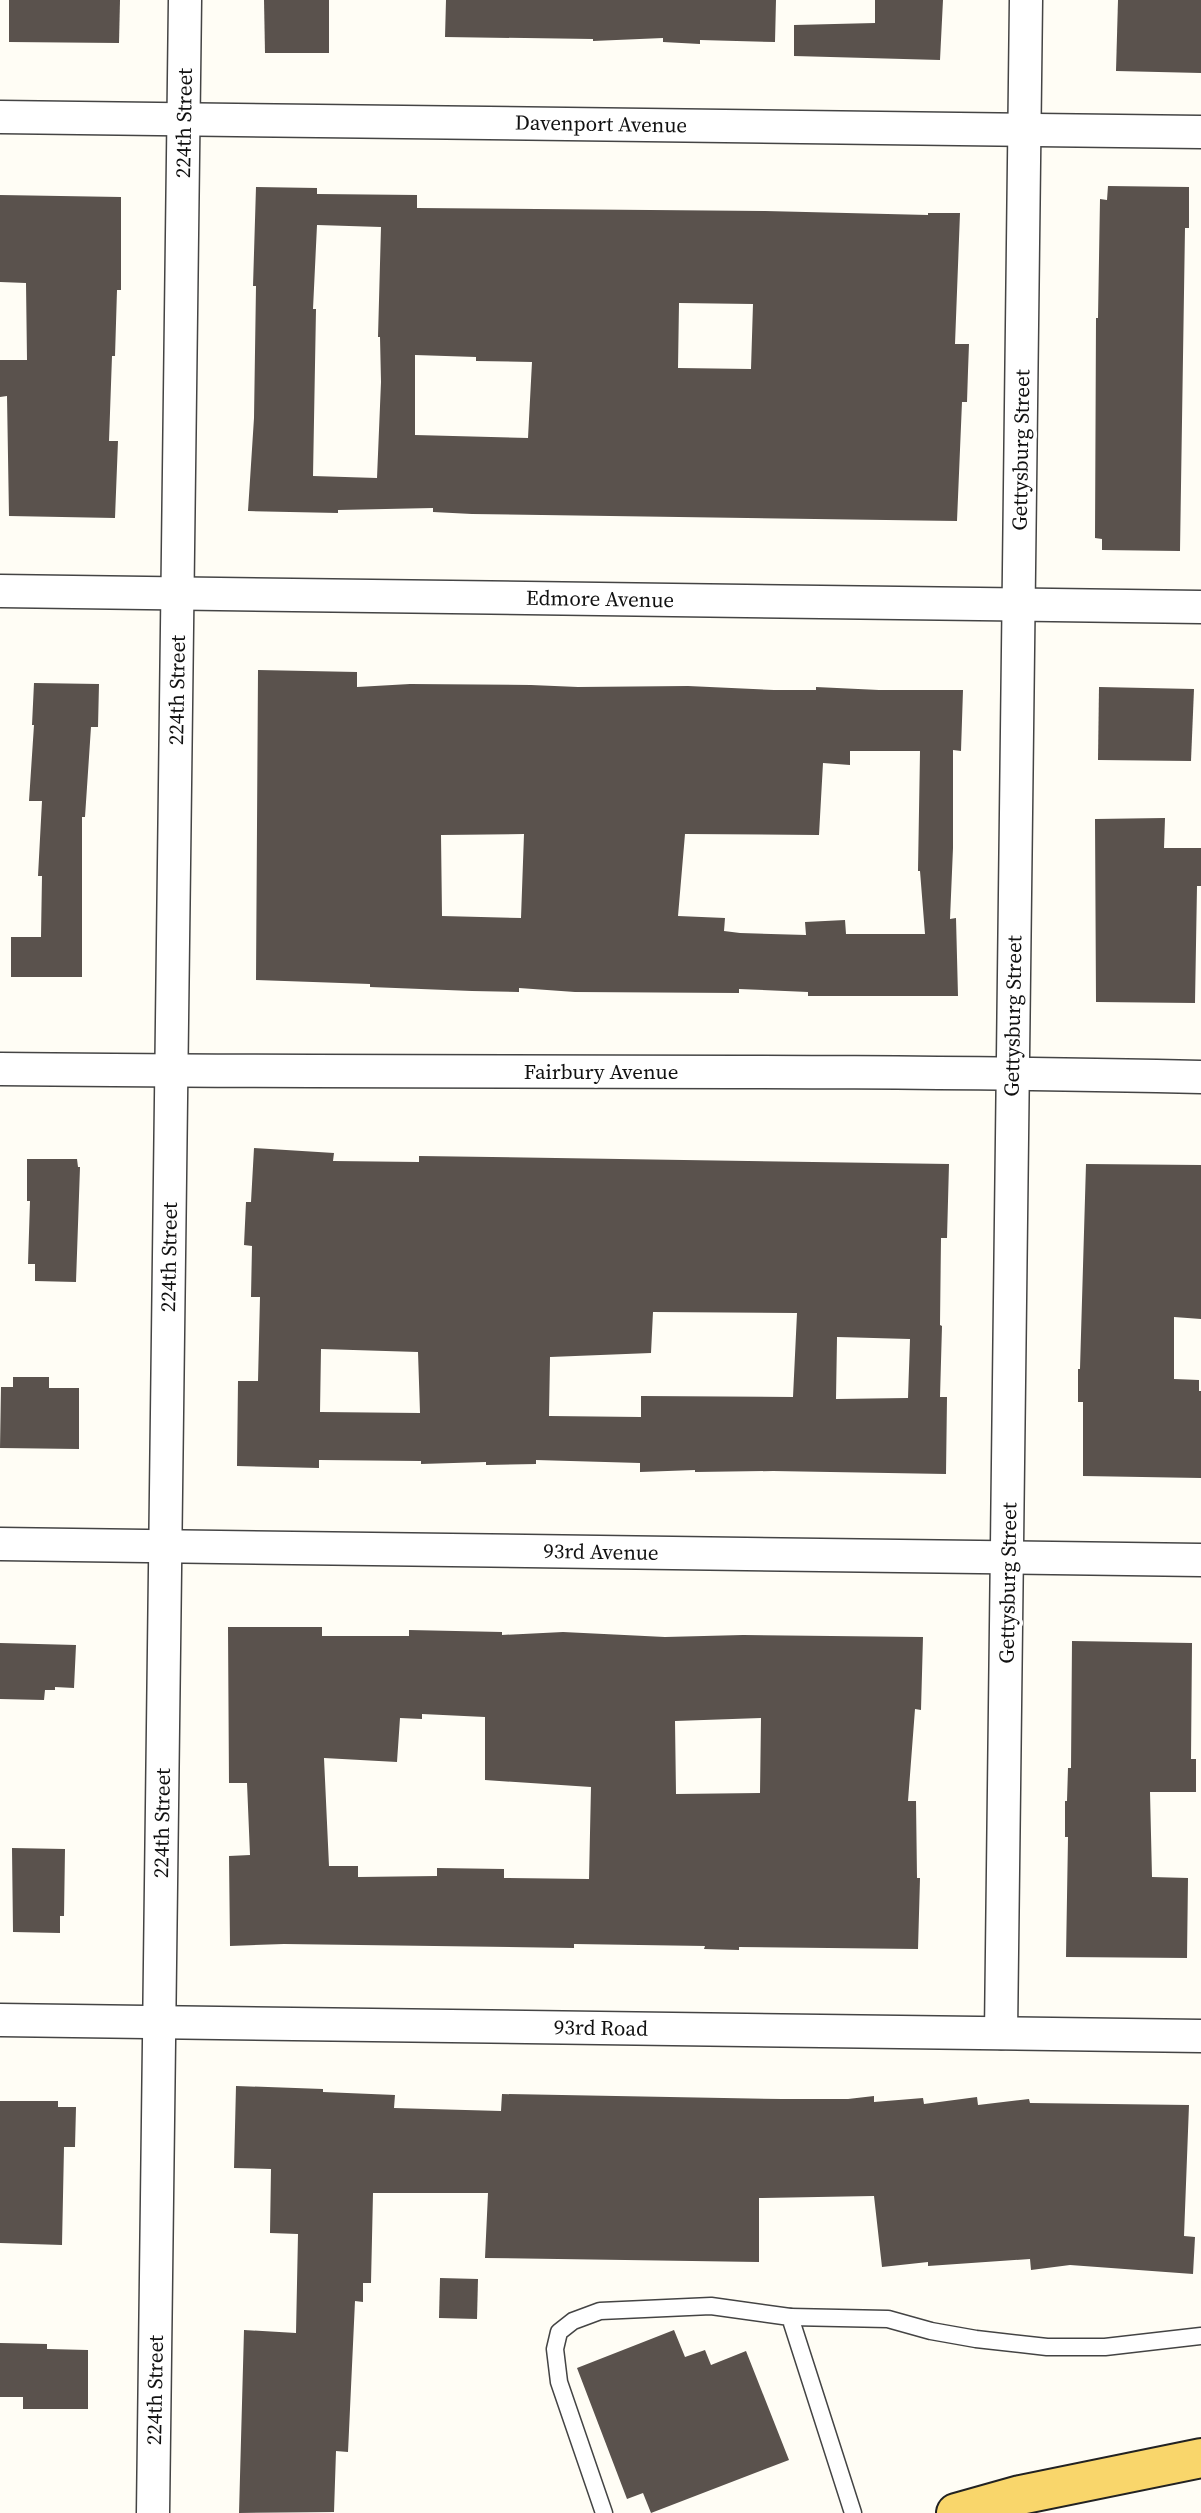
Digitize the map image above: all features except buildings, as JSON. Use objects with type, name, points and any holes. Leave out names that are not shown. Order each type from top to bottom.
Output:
[{"type":"main road","points":[[956,2513],[1020,2495],[1201,2458]]},
{"type":"street","name":"224th Street","points":[[153,2513],[185,0]]},
{"type":"street","name":"Gettysburg Street","points":[[1001,2033],[1026,0]]},
{"type":"street","name":"Davenport Avenue","points":[[0,117],[1201,132]]},
{"type":"street","name":"Edmore Avenue","points":[[0,591],[1201,607]]},
{"type":"street","name":"Fairbury Avenue","points":[[0,1069],[1012,1073],[1201,1077]]},
{"type":"street","name":"93rd Avenue","points":[[0,1544],[1201,1560]]},
{"type":"street","name":"93rd Road","points":[[0,2021],[1201,2036]]},
{"type":"lane","points":[[604,2513],[559,2382],[555,2349],[559,2332],[573,2321],[600,2311],[711,2306],[790,2317],[888,2319],[931,2331],[976,2339],[1047,2347],[1105,2347],[1201,2336]]},
{"type":"lane","points":[[790,2317],[853,2513]]}]
